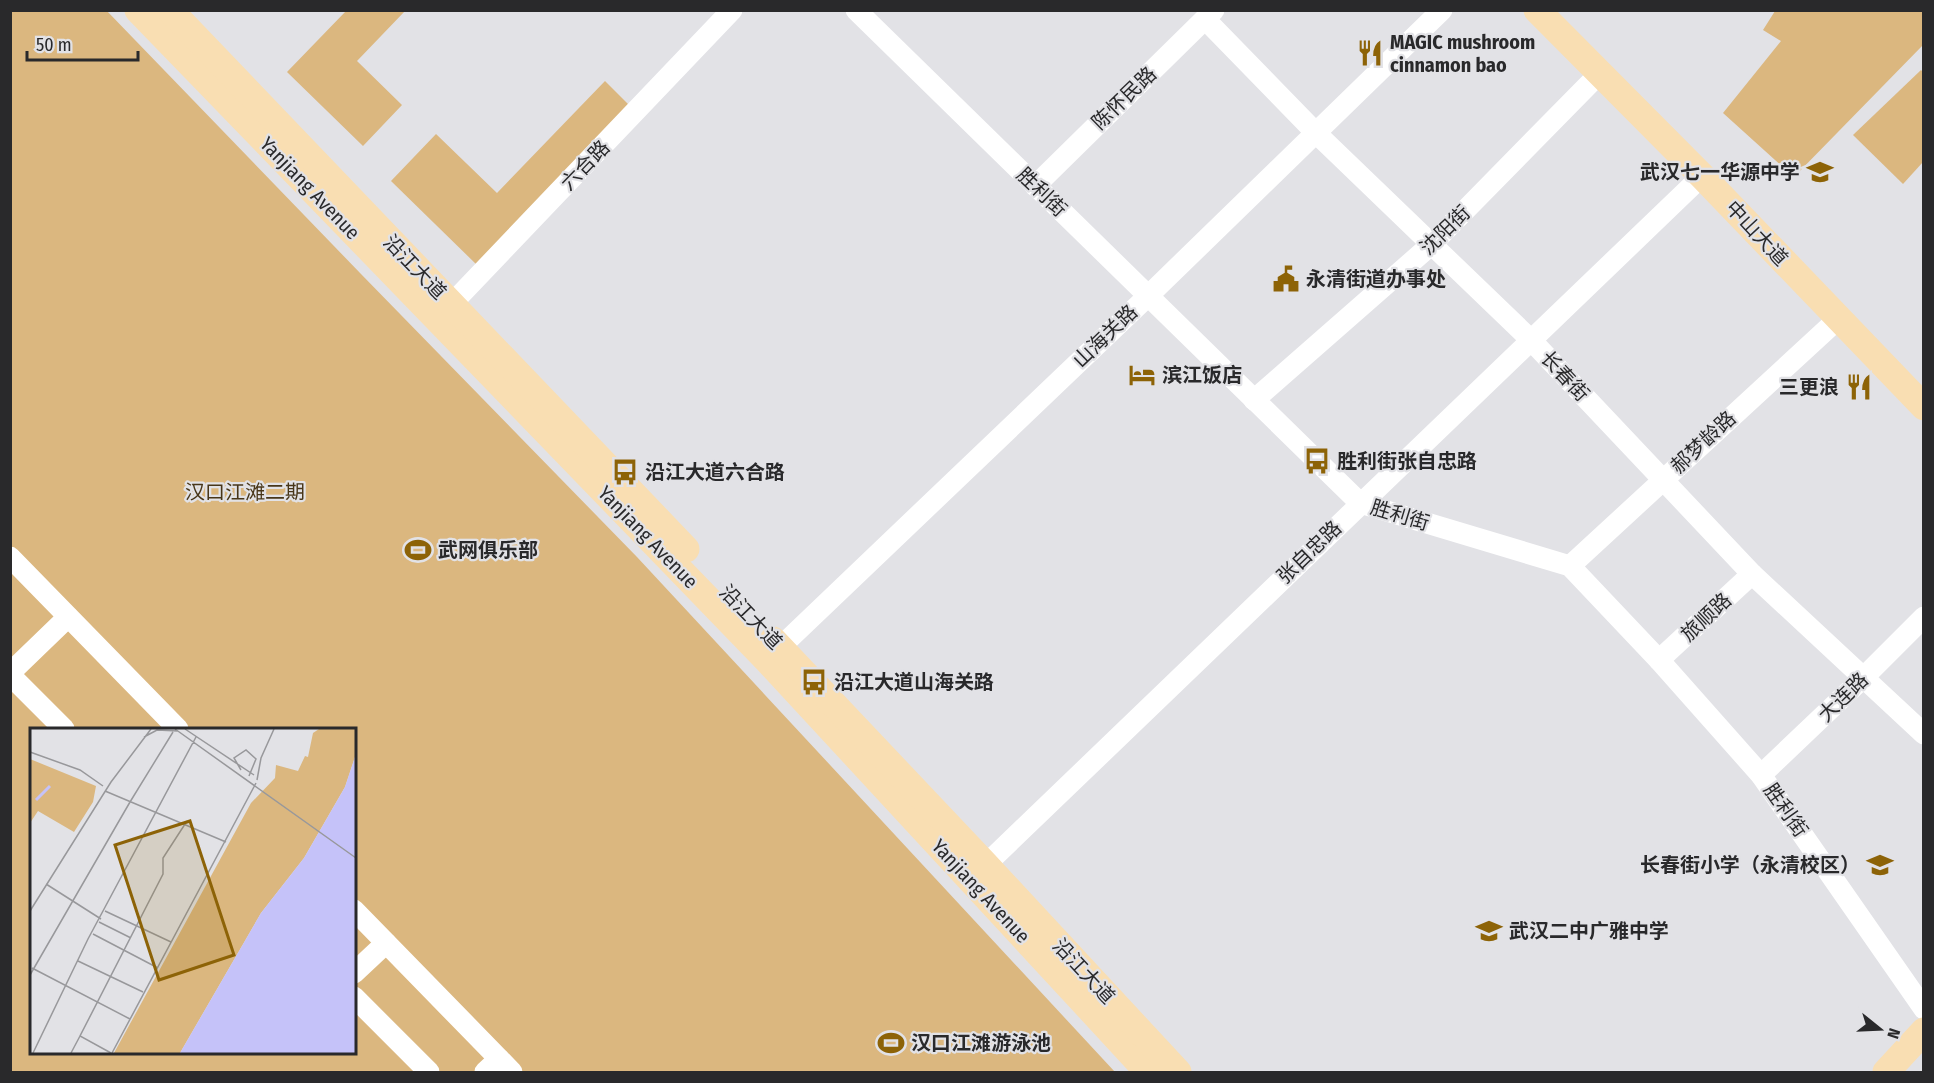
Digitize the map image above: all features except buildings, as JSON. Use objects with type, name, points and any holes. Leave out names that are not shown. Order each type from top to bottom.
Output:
[{"type":"main road","points":[[138,10],[176,20]]},
{"type":"main road","name":"中山大道","points":[[1549,15],[1600,73],[1923,407]]},
{"type":"main road","name":"沿江大道","points":[[176,20],[444,312],[773,654],[978,872],[1178,1072]]},
{"type":"main road","name":"Yanjiang Avenue","points":[[978,872],[1148,1072]]},
{"type":"main road","points":[[1886,1072],[1923,1031]]},
{"type":"main road","points":[[1908,1072],[1923,1056]]},
{"type":"street","name":"六合路","points":[[444,312],[732,10]]},
{"type":"street","name":"胜利街","points":[[856,10],[1360,503],[1570,566],[1659,660],[1761,775],[1923,1009]]},
{"type":"street","name":"山海关路","points":[[773,654],[1148,296],[1442,10]]},
{"type":"street","name":"陈怀民路","points":[[1035,186],[1210,15]]},
{"type":"street","name":"长春街","points":[[1210,15],[1316,133],[1531,340],[1752,574],[1923,734]]},
{"type":"street","name":"沈阳街","points":[[1254,400],[1432,244],[1600,73]]},
{"type":"street","name":"张自忠路","points":[[978,872],[1702,176]]},
{"type":"street","name":"郝梦龄路","points":[[1570,566],[1838,319]]},
{"type":"street","points":[[10,557],[170,727]]},
{"type":"street","name":"旅顺路","points":[[1659,660],[1752,574]]},
{"type":"street","points":[[62,728],[10,674],[68,617]]},
{"type":"street","name":"大连路","points":[[1761,775],[1923,617]]},
{"type":"street","points":[[356,912],[499,1068]]},
{"type":"street","points":[[356,971],[386,943]]},
{"type":"street","points":[[356,999],[429,1072]]},
{"type":"green space","name":"汉口江滩二期","points":[[106,10],[637,557],[1115,1072],[11,1072],[11,11]]},
{"type":"green space","points":[[346,11],[405,11],[357,61],[402,105],[363,146],[287,72]]},
{"type":"green space","points":[[1775,11],[1923,11],[1923,45],[1794,177],[1723,113],[1781,41],[1763,30]]},
{"type":"green space","points":[[1921,70],[1924,73],[1923,162],[1903,184],[1853,135]]},
{"type":"green space","points":[[605,81],[631,107],[478,266],[391,181],[436,134],[497,193]]},
{"type":"place","name":"MAGIC mushroom cinnamon bao","points":[[1370,53]]},
{"type":"place","name":"武汉七一华源中学","points":[[1820,172]]},
{"type":"place","name":"永清街道办事处","points":[[1286,279]]},
{"type":"place","name":"滨江饭店","points":[[1142,375]]},
{"type":"place","name":"三更浪","points":[[1859,387]]},
{"type":"place","name":"胜利街张自忠路","points":[[1317,461]]},
{"type":"place","name":"沿江大道六合路","points":[[625,472]]},
{"type":"place","name":"武网俱乐部","points":[[418,550]]},
{"type":"place","name":"沿江大道山海关路","points":[[814,682]]},
{"type":"place","name":"长春街小学（永清校区）","points":[[1880,865]]},
{"type":"place","name":"武汉二中广雅中学","points":[[1489,931]]},
{"type":"place","name":"汉口江滩游泳池","points":[[891,1043]]}]
